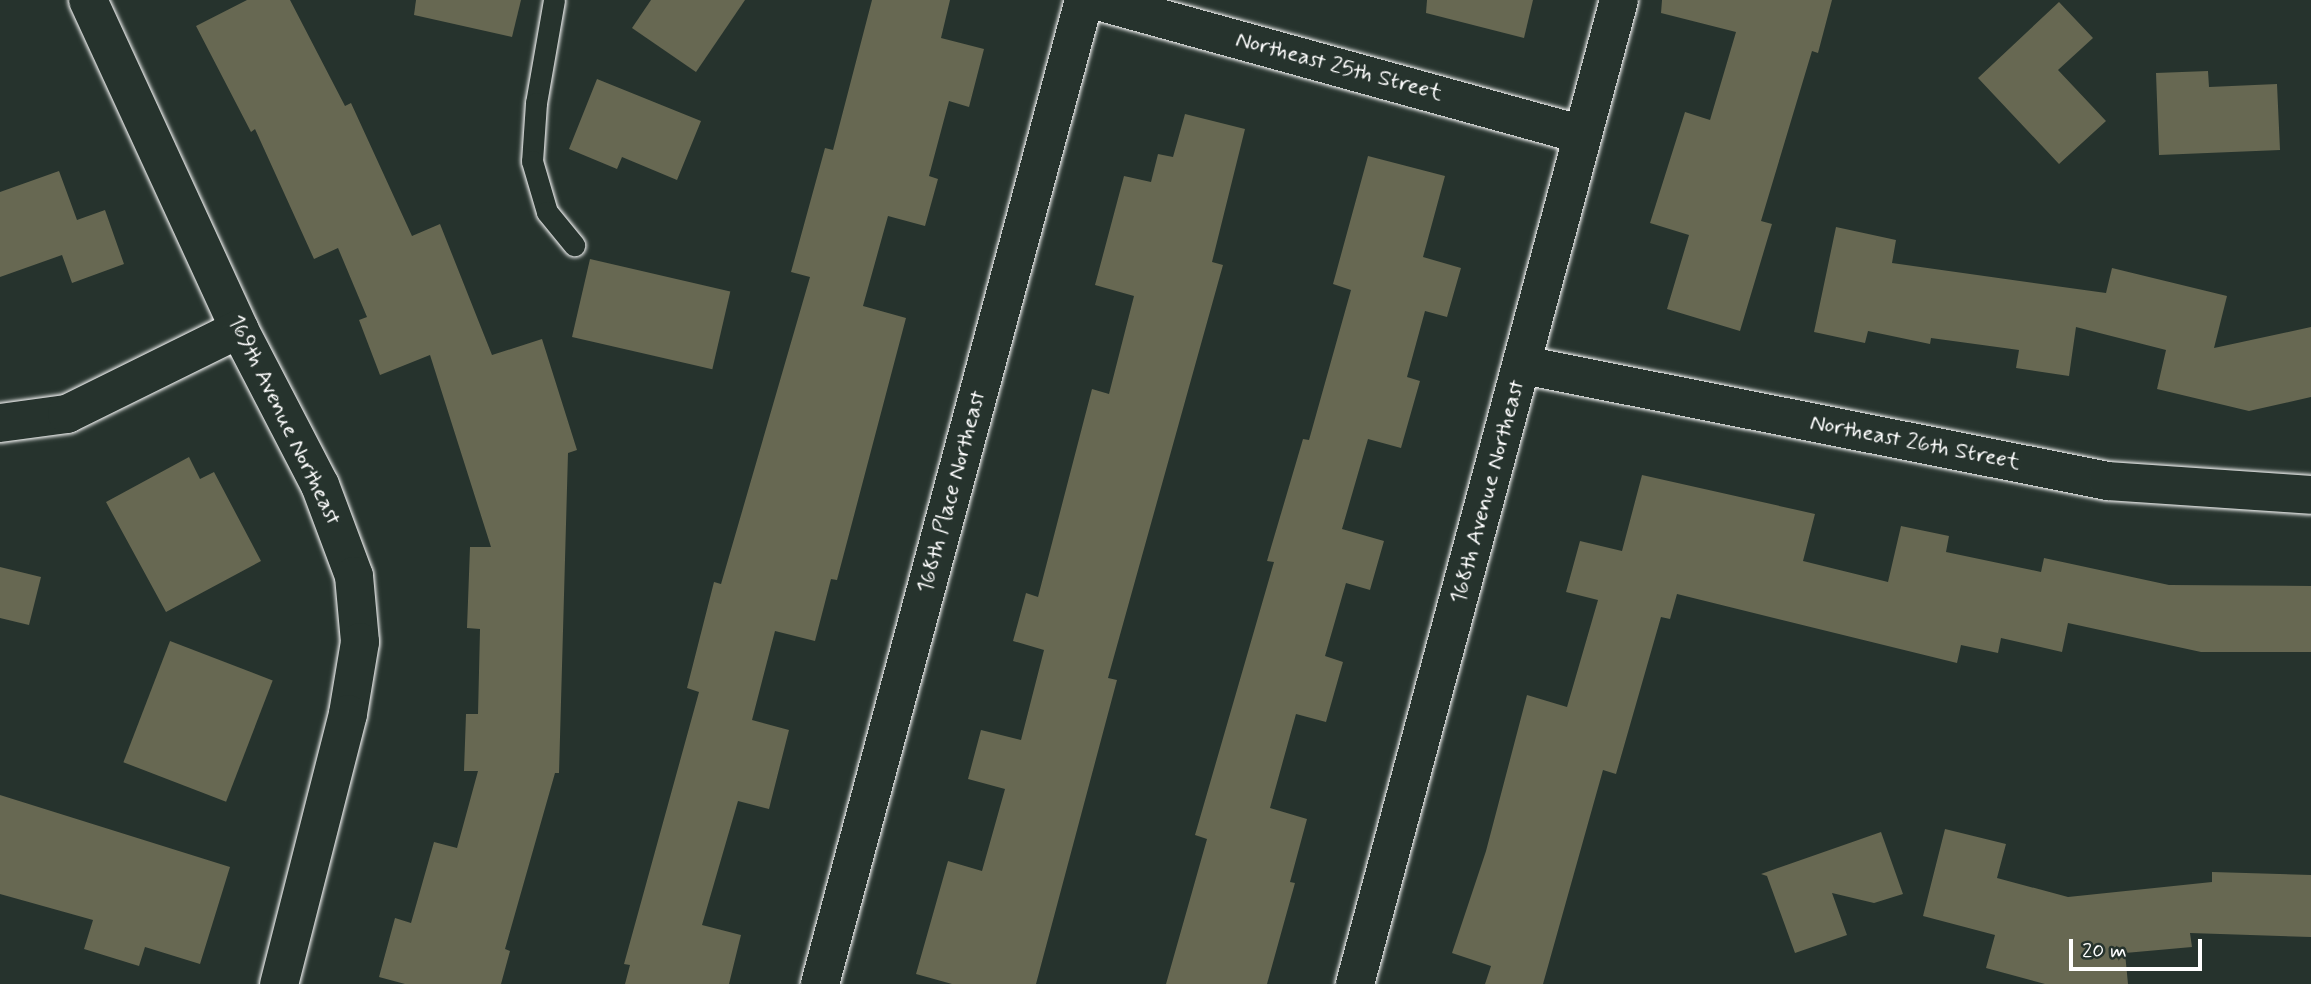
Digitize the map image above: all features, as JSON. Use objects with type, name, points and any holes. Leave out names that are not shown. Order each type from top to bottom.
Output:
[{"type":"street","name":"169th Avenue Northeast","points":[[89,0],[239,329],[320,485],[354,576],[360,642],[348,714],[279,984]]},
{"type":"street","name":"168th Place Northeast","points":[[820,984],[1084,0]]},
{"type":"street","name":"Northeast 25th Street","points":[[1094,0],[1583,135]]},
{"type":"street","name":"168th Avenue Northeast","points":[[1355,984],[1619,0]]},
{"type":"street","points":[[0,423],[67,414],[239,329]]},
{"type":"street","name":"Northeast 26th Street","points":[[1522,365],[2108,481],[2311,495]]},
{"type":"lane","points":[[554,0],[536,103],[532,161],[547,212],[573,245]]},
{"type":"building","points":[[247,0],[290,0],[345,106],[351,103],[412,236],[440,224],[492,355],[542,339],[577,450],[568,453],[559,773],[555,773],[505,949],[510,951],[501,984],[405,984],[379,977],[395,918],[411,923],[434,842],[457,848],[478,771],[464,771],[466,714],[478,714],[480,629],[467,628],[470,547],[491,547],[430,355],[380,375],[359,320],[367,317],[338,248],[314,259],[255,129],[251,132],[196,26]]},
{"type":"building","points":[[416,0],[521,0],[512,37],[414,15]]},
{"type":"building","points":[[651,0],[745,0],[696,72],[632,28]]},
{"type":"building","points":[[872,0],[950,0],[941,38],[984,49],[969,107],[949,101],[929,176],[938,179],[925,226],[888,216],[863,306],[906,318],[837,580],[831,579],[815,641],[775,631],[752,720],[789,730],[769,809],[738,801],[702,925],[741,935],[729,984],[625,984],[630,965],[624,964],[699,692],[687,688],[714,582],[721,584],[810,277],[791,272],[825,148],[833,150]]},
{"type":"building","points":[[1427,0],[1533,0],[1524,38],[1426,13]]},
{"type":"building","points":[[1662,0],[1832,0],[1818,53],[1812,51],[1761,221],[1772,224],[1740,331],[1667,309],[1689,235],[1650,223],[1685,112],[1710,120],[1736,32],[1661,13]]},
{"type":"building","points":[[2059,2],[2093,38],[2058,70],[2106,121],[2059,164],[1978,78]]},
{"type":"building","points":[[2208,71],[2209,87],[2277,84],[2280,150],[2159,155],[2156,73]]},
{"type":"building","points":[[597,79],[701,121],[677,180],[622,157],[617,169],[569,149]]},
{"type":"building","points":[[1185,114],[1245,129],[1212,262],[1223,265],[1108,678],[1117,680],[1036,984],[952,984],[916,974],[948,861],[982,871],[1005,789],[968,779],[981,730],[1021,740],[1044,650],[1013,641],[1026,593],[1038,597],[1092,389],[1109,394],[1134,296],[1095,285],[1124,176],[1151,182],[1158,154],[1173,157]]},
{"type":"building","points":[[1368,156],[1445,176],[1423,257],[1461,268],[1447,317],[1425,311],[1407,377],[1420,381],[1401,448],[1368,439],[1342,529],[1384,541],[1370,590],[1346,583],[1325,656],[1343,662],[1326,722],[1296,714],[1270,808],[1307,819],[1290,882],[1295,883],[1267,984],[1166,984],[1207,839],[1195,835],[1274,562],[1267,561],[1303,439],[1309,440],[1351,290],[1333,284]]},
{"type":"building","points":[[59,171],[77,220],[105,210],[124,264],[72,283],[62,255],[0,277],[0,192]]},
{"type":"building","points":[[1836,227],[1896,240],[1892,263],[2106,293],[2112,268],[2227,296],[2214,348],[2311,327],[2311,397],[2249,411],[2157,389],[2166,350],[2076,327],[2069,376],[2016,368],[2019,350],[1931,338],[1930,344],[1868,331],[1865,343],[1814,332]]},
{"type":"building","points":[[590,259],[730,291],[712,369],[572,337]]},
{"type":"building","points":[[189,457],[200,479],[214,472],[261,561],[166,612],[106,502]]},
{"type":"building","points":[[1642,475],[1815,514],[1803,561],[1888,582],[1901,526],[1949,536],[1946,552],[2041,572],[2044,558],[2169,585],[2311,586],[2311,652],[2201,652],[2068,623],[2062,652],[2001,638],[1998,653],[1961,645],[1957,663],[1677,594],[1670,619],[1661,617],[1616,774],[1603,770],[1543,984],[1485,984],[1491,966],[1452,953],[1486,851],[1527,695],[1567,707],[1598,600],[1566,592],[1580,541],[1622,551]]},
{"type":"building","points":[[0,567],[41,577],[29,625],[0,618]]},
{"type":"building","points":[[170,641],[273,680],[226,802],[123,762]]},
{"type":"building","points":[[0,795],[230,867],[200,964],[145,947],[139,966],[84,949],[93,920],[0,894]]},
{"type":"building","points":[[1945,829],[2006,844],[1997,878],[2068,897],[2212,882],[2212,872],[2311,875],[2311,937],[2190,933],[2192,947],[2125,953],[2128,984],[2045,984],[1986,968],[1995,935],[1923,916]]},
{"type":"building","points":[[1881,832],[1903,894],[1874,903],[1832,893],[1847,935],[1795,953],[1767,876],[1761,874]]}]
